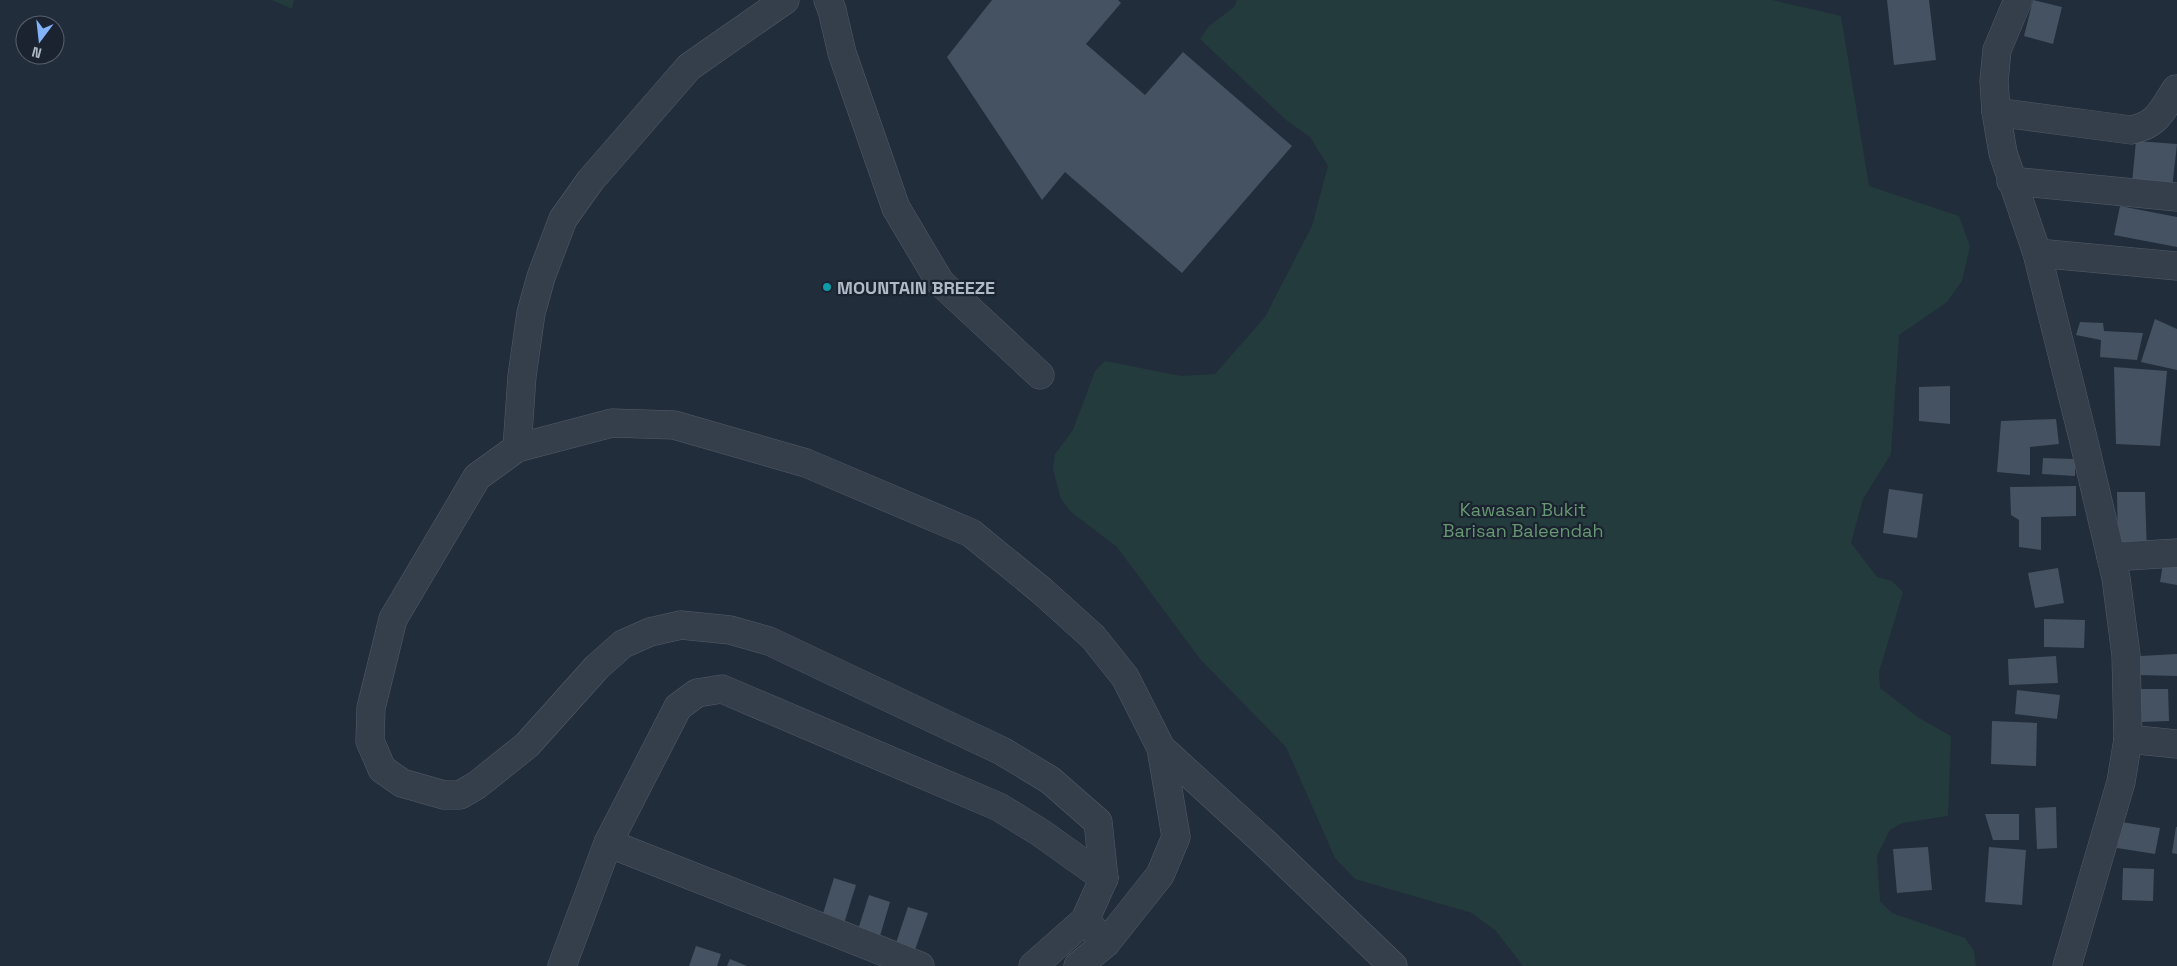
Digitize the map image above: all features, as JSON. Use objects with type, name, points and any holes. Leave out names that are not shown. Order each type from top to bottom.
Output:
[{"type":"street","points":[[517,448],[522,376],[531,313],[541,277],[563,219],[590,181],[689,66],[785,0]]},
{"type":"street","points":[[828,0],[842,53],[896,208],[940,282],[1040,375]]},
{"type":"street","points":[[2018,0],[1997,50],[1994,81],[2002,152],[2037,254],[2084,442],[2116,578],[2126,655],[2128,739],[2121,782],[2066,966]]},
{"type":"street","points":[[1996,112],[2131,130],[2143,128],[2154,122],[2176,89]]},
{"type":"street","points":[[2011,181],[2177,197]]},
{"type":"street","points":[[2037,254],[2177,266]]},
{"type":"street","points":[[1033,966],[1084,920],[1104,878],[1098,822],[1050,780],[1002,752],[769,641],[730,630],[681,625],[650,632],[623,644],[597,667],[527,745],[477,786],[460,795],[444,795],[421,790],[402,783],[382,769],[370,741],[371,708],[393,619],[477,477],[517,448],[612,423],[674,425],[806,462],[971,533],[1042,591],[1093,637],[1125,677],[1161,748],[1176,837],[1160,875],[1106,943],[1078,966]]},
{"type":"street","points":[[2111,557],[2177,553]]},
{"type":"street","points":[[562,966],[608,844],[678,708],[697,693],[722,689],[999,807],[1041,833],[1104,878]]},
{"type":"street","points":[[2128,739],[2177,744]]},
{"type":"street","points":[[1161,748],[1264,842],[1392,966]]},
{"type":"street","points":[[608,844],[920,966]]},
{"type":"street","points":[[1084,920],[1106,943]]},
{"type":"green space","points":[[272,0],[294,0],[292,9]]},
{"type":"green space","name":"Kawasan Bukit Barisan Baleendah","points":[[1237,0],[1772,0],[1841,16],[1869,186],[1959,216],[1970,246],[1962,281],[1947,302],[1899,335],[1891,454],[1863,499],[1851,543],[1877,577],[1892,581],[1903,592],[1879,672],[1880,688],[1919,718],[1951,736],[1948,816],[1902,823],[1890,830],[1877,856],[1880,901],[1892,913],[1965,938],[1974,951],[1976,966],[1523,966],[1496,931],[1472,913],[1355,879],[1335,858],[1286,747],[1200,659],[1117,547],[1071,512],[1061,499],[1053,469],[1055,454],[1073,430],[1095,371],[1105,361],[1181,376],[1215,374],[1265,317],[1312,226],[1328,166],[1310,137],[1286,120],[1200,39],[1209,26],[1234,7]]},
{"type":"building","points":[[992,0],[1118,0],[1121,3],[1086,44],[1145,95],[1183,52],[1292,146],[1182,273],[1065,172],[1042,200],[947,57]]},
{"type":"building","points":[[1887,0],[1929,0],[1936,60],[1894,65]]},
{"type":"building","points":[[2033,0],[2062,7],[2053,44],[2024,36]]},
{"type":"building","points":[[2136,141],[2177,144],[2172,189],[2132,183]]},
{"type":"building","points":[[2120,206],[2177,217],[2177,247],[2114,235]]},
{"type":"building","points":[[2155,319],[2177,329],[2177,370],[2141,362]]},
{"type":"building","points":[[2080,322],[2103,323],[2104,331],[2143,333],[2137,360],[2100,357],[2101,340],[2076,335]]},
{"type":"building","points":[[2114,367],[2167,371],[2160,446],[2116,444]]},
{"type":"building","points":[[1950,386],[1950,424],[1919,421],[1919,387]]},
{"type":"building","points":[[2056,419],[2059,444],[2030,447],[2030,475],[1997,472],[2001,421]]},
{"type":"building","points":[[2043,458],[2075,459],[2075,476],[2042,474]]},
{"type":"building","points":[[2076,486],[2076,516],[2041,517],[2041,550],[2019,547],[2019,520],[2011,515],[2010,487]]},
{"type":"building","points":[[1889,489],[1923,494],[1917,538],[1883,533]]},
{"type":"building","points":[[2117,492],[2145,492],[2147,554],[2118,552]]},
{"type":"building","points":[[2164,558],[2177,560],[2177,585],[2160,582]]},
{"type":"building","points":[[2058,568],[2064,603],[2035,608],[2028,573]]},
{"type":"building","points":[[2044,619],[2085,620],[2084,648],[2044,647]]},
{"type":"building","points":[[2177,654],[2177,676],[2137,675],[2140,656]]},
{"type":"building","points":[[2056,656],[2058,683],[2009,685],[2008,659]]},
{"type":"building","points":[[2141,689],[2168,689],[2169,721],[2141,722]]},
{"type":"building","points":[[2017,690],[2060,695],[2057,719],[2015,714]]},
{"type":"building","points":[[1992,721],[2037,723],[2036,766],[1991,764]]},
{"type":"building","points":[[2056,807],[2057,848],[2037,849],[2035,808]]},
{"type":"building","points":[[1985,814],[2019,814],[2019,840],[1993,840]]},
{"type":"building","points":[[2121,822],[2160,828],[2155,854],[2117,848]]},
{"type":"building","points":[[2177,827],[2177,854],[2172,853]]},
{"type":"building","points":[[1928,847],[1932,890],[1897,893],[1893,849]]},
{"type":"building","points":[[1989,847],[2026,850],[2022,905],[1985,902]]},
{"type":"building","points":[[2123,868],[2154,869],[2153,901],[2122,900]]},
{"type":"building","points":[[834,878],[856,885],[842,930],[820,923]]},
{"type":"building","points":[[869,895],[890,902],[877,946],[855,939]]},
{"type":"building","points":[[908,907],[928,913],[912,958],[893,952]]},
{"type":"building","points":[[696,946],[721,954],[717,966],[689,966]]},
{"type":"building","points":[[730,959],[747,966],[727,966]]},
{"type":"place","name":"MOUNTAIN BREEZE","points":[[827,287]]}]
